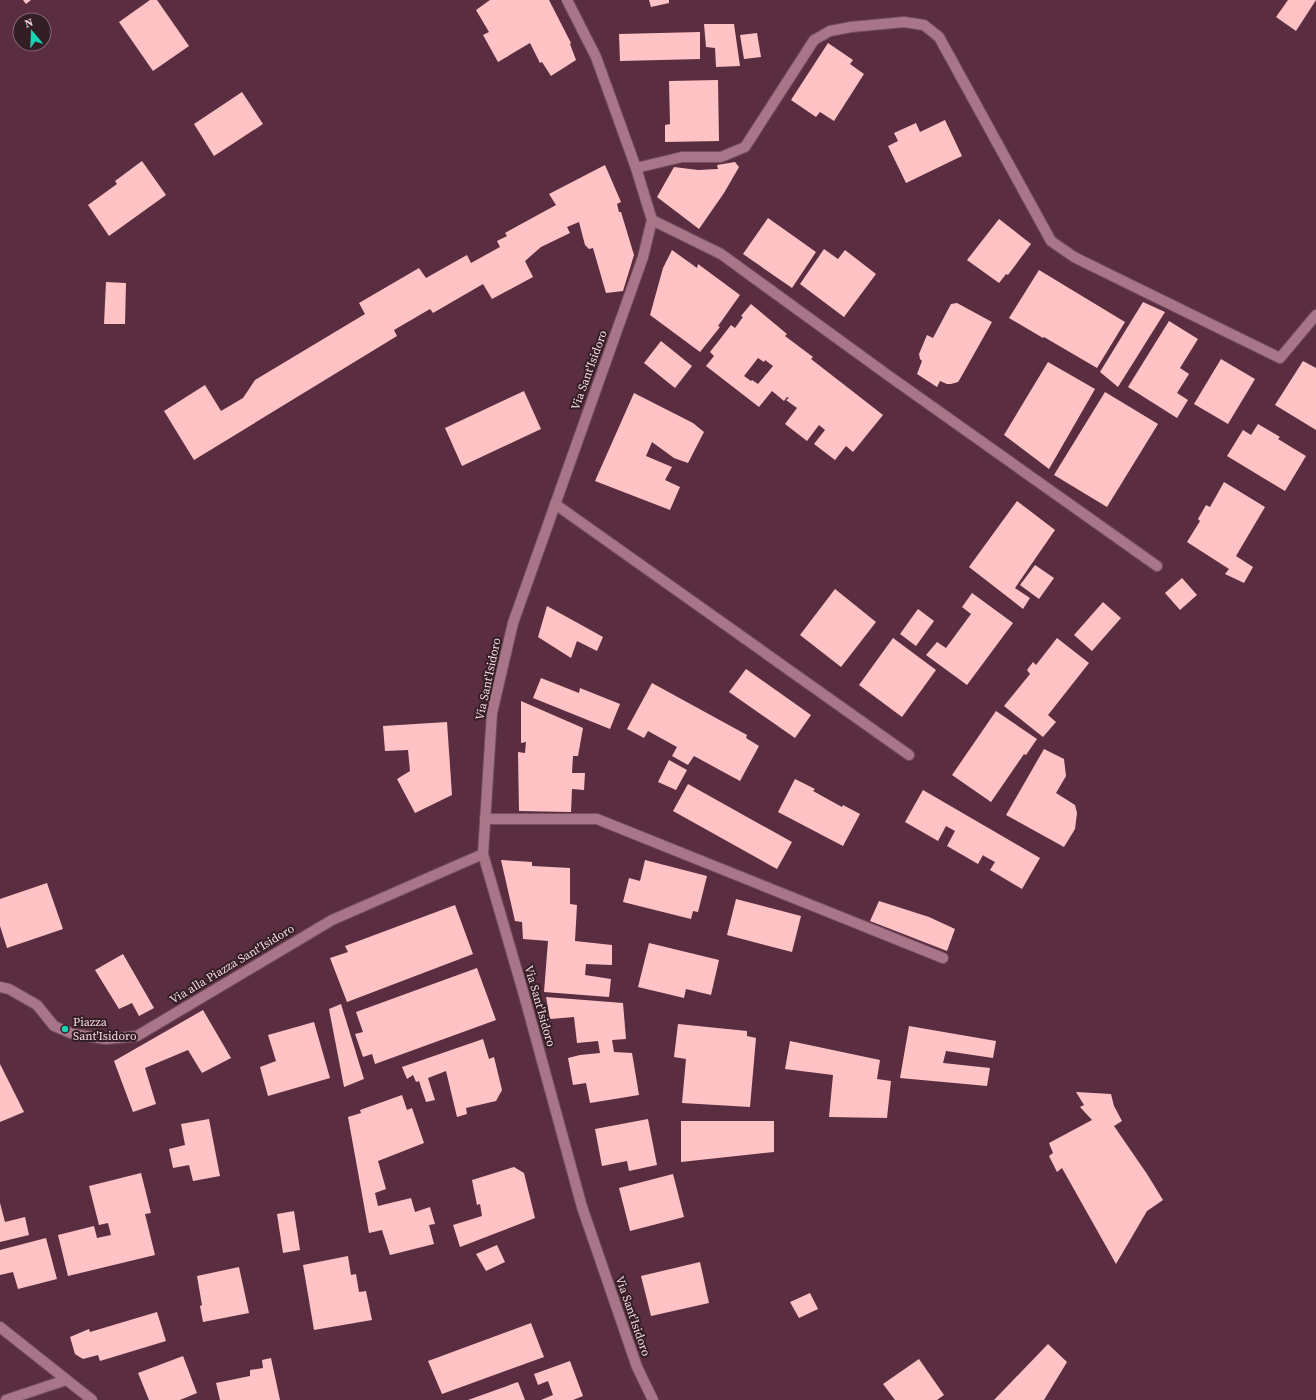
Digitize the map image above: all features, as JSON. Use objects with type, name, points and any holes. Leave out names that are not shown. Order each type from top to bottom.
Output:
[{"type":"street","points":[[567,0],[596,57],[636,168],[652,220],[721,254],[895,380],[1157,566]]},
{"type":"street","points":[[636,168],[682,157],[720,157],[745,147],[760,126],[814,40],[830,31],[851,27],[904,22],[924,25],[939,37],[1051,241],[1081,261],[1280,358],[1316,315]]},
{"type":"street","name":"Via Sant'Isidoro","points":[[652,220],[643,257],[513,623],[492,713],[482,854],[524,995],[582,1207],[637,1367],[653,1400]]},
{"type":"street","points":[[555,504],[909,755]]},
{"type":"street","points":[[485,819],[597,819],[944,958]]},
{"type":"street","name":"Via alla Piazza Sant'Isidoro","points":[[0,987],[9,989],[37,1005],[54,1026],[73,1034],[106,1039],[136,1036],[332,920],[482,854]]},
{"type":"street","points":[[0,1327],[92,1400]]},
{"type":"street","points":[[6,1400],[66,1380]]},
{"type":"building","points":[[23,0],[31,0],[26,4]]},
{"type":"building","points":[[150,0],[157,0],[189,46],[153,71],[119,22]]},
{"type":"building","points":[[490,0],[549,0],[571,43],[570,44],[576,60],[551,76],[542,62],[540,63],[530,43],[498,62],[483,35],[489,32],[476,10]]},
{"type":"building","points":[[649,0],[669,0],[669,3],[651,7]]},
{"type":"building","points":[[1288,0],[1316,0],[1296,31],[1276,17]]},
{"type":"building","points":[[704,24],[734,24],[740,66],[716,67],[715,48],[706,47]]},
{"type":"building","points":[[700,32],[700,59],[620,61],[619,34]]},
{"type":"building","points":[[757,33],[761,57],[744,59],[740,35]]},
{"type":"building","points":[[828,43],[853,60],[850,64],[864,74],[834,121],[820,112],[816,117],[791,100]]},
{"type":"building","points":[[718,80],[719,141],[665,142],[665,125],[670,124],[669,81]]},
{"type":"building","points":[[242,92],[263,124],[214,156],[194,124]]},
{"type":"building","points":[[945,120],[962,156],[906,183],[888,146],[898,141],[894,133],[916,123],[920,132]]},
{"type":"building","points":[[142,161],[166,195],[109,236],[88,205],[117,184],[115,181]]},
{"type":"building","points":[[735,162],[739,167],[724,193],[699,229],[657,197],[674,167],[698,170],[718,169],[717,165]]},
{"type":"building","points":[[605,165],[621,202],[617,204],[619,212],[621,212],[634,255],[623,291],[606,293],[593,248],[589,249],[585,245],[579,222],[567,227],[570,233],[541,247],[525,261],[533,277],[492,299],[483,284],[433,313],[430,309],[394,330],[397,336],[194,460],[164,411],[205,385],[221,411],[243,398],[255,380],[365,314],[359,303],[419,268],[426,278],[467,255],[471,263],[500,247],[497,241],[507,236],[505,233],[556,205],[549,194]]},
{"type":"building","points":[[768,218],[816,252],[792,288],[743,254]]},
{"type":"building","points":[[999,219],[1031,244],[1008,275],[1006,274],[999,283],[967,260]]},
{"type":"building","points":[[824,249],[838,259],[845,250],[876,274],[844,317],[800,284]]},
{"type":"building","points":[[672,250],[697,268],[698,264],[740,295],[718,326],[720,327],[700,352],[650,315],[663,268]]},
{"type":"building","points":[[1039,270],[1125,322],[1097,368],[1009,318]]},
{"type":"building","points":[[106,282],[126,283],[125,324],[104,324]]},
{"type":"building","points":[[1143,302],[1165,312],[1118,387],[1100,372]]},
{"type":"building","points":[[957,303],[992,322],[958,382],[947,384],[940,381],[937,387],[917,374],[922,361],[919,354],[927,335],[933,338],[951,304]]},
{"type":"building","points":[[751,304],[787,334],[785,336],[813,357],[811,359],[883,415],[853,452],[846,446],[835,460],[814,444],[825,430],[819,425],[807,441],[785,424],[797,408],[786,400],[789,398],[787,397],[784,401],[772,391],[759,407],[706,366],[714,356],[710,352],[731,325],[735,328],[743,317],[741,316]],"holes":[[[758,358],[764,362],[765,360],[773,366],[758,384],[744,376]]]},
{"type":"building","points":[[1169,321],[1198,339],[1180,368],[1189,374],[1177,393],[1188,400],[1177,418],[1128,387]]},
{"type":"building","points":[[661,341],[692,366],[675,388],[644,363]]},
{"type":"building","points":[[1221,359],[1255,379],[1228,424],[1194,404]]},
{"type":"building","points":[[1303,361],[1316,368],[1316,430],[1275,405]]},
{"type":"building","points":[[1048,362],[1095,389],[1049,469],[1004,435]]},
{"type":"building","points":[[524,391],[541,429],[462,466],[445,428]]},
{"type":"building","points":[[1105,392],[1158,424],[1107,507],[1054,475]]},
{"type":"building","points":[[634,393],[693,423],[704,432],[688,463],[674,458],[652,442],[646,456],[672,467],[665,480],[680,487],[670,510],[595,481]]},
{"type":"building","points":[[1258,424],[1280,437],[1278,439],[1306,456],[1285,491],[1227,456],[1243,430],[1251,435]]},
{"type":"building","points":[[1224,482],[1265,507],[1236,556],[1253,567],[1244,583],[1225,574],[1229,569],[1187,542],[1200,521],[1198,519],[1206,505],[1210,507]]},
{"type":"building","points":[[1017,501],[1055,530],[1015,588],[1030,598],[1023,609],[969,567]]},
{"type":"building","points":[[1035,565],[1054,578],[1039,599],[1020,585]]},
{"type":"building","points":[[1182,578],[1197,595],[1180,610],[1165,593]]},
{"type":"building","points":[[835,589],[876,622],[841,667],[800,635]]},
{"type":"building","points":[[972,593],[1013,623],[967,685],[926,655],[937,642],[946,648],[971,614],[962,607]]},
{"type":"building","points":[[1103,602],[1121,618],[1092,651],[1074,635]]},
{"type":"building","points":[[547,606],[603,637],[597,651],[577,641],[571,658],[538,637]]},
{"type":"building","points":[[918,609],[934,621],[916,646],[900,634]]},
{"type":"building","points":[[893,638],[936,670],[902,717],[859,685]]},
{"type":"building","points":[[1057,638],[1089,663],[1048,715],[1056,722],[1043,737],[1004,706],[1030,674],[1027,670],[1033,662],[1036,665]]},
{"type":"building","points":[[746,669],[811,715],[795,738],[729,692]]},
{"type":"building","points":[[541,678],[579,693],[580,688],[620,704],[610,729],[533,698]]},
{"type":"building","points":[[652,683],[747,735],[746,738],[759,746],[740,781],[694,756],[688,765],[672,756],[677,747],[648,731],[644,738],[627,729]]},
{"type":"building","points":[[521,701],[583,728],[578,756],[573,756],[572,773],[585,773],[584,790],[572,789],[571,812],[519,811],[518,752],[525,753],[526,742],[521,743]]},
{"type":"building","points":[[996,711],[1037,739],[1026,755],[1024,754],[991,802],[952,775]]},
{"type":"building","points":[[447,722],[452,795],[415,813],[397,779],[410,771],[408,750],[385,751],[383,726]]},
{"type":"building","points":[[1044,749],[1064,759],[1066,776],[1056,793],[1075,805],[1077,813],[1075,829],[1064,847],[1006,815]]},
{"type":"building","points":[[669,760],[687,770],[676,790],[658,782]]},
{"type":"building","points":[[795,779],[815,789],[813,791],[842,807],[843,805],[860,814],[843,846],[778,812]]},
{"type":"building","points":[[688,784],[792,842],[777,869],[673,811]]},
{"type":"building","points":[[923,790],[1040,858],[1022,889],[990,870],[995,862],[983,855],[978,864],[947,846],[955,831],[946,826],[938,841],[905,822]]},
{"type":"building","points":[[501,860],[532,862],[532,866],[570,868],[570,904],[577,905],[575,941],[612,945],[612,965],[586,964],[585,975],[611,979],[609,997],[544,992],[548,941],[523,939],[522,922],[515,921]]},
{"type":"building","points":[[645,860],[707,876],[698,912],[693,911],[691,919],[623,902],[629,878],[640,881]]},
{"type":"building","points":[[47,883],[63,929],[7,948],[0,926],[0,899]]},
{"type":"building","points":[[736,899],[801,916],[792,952],[727,935]]},
{"type":"building","points":[[879,901],[929,917],[955,929],[947,951],[870,921]]},
{"type":"building","points":[[455,905],[473,954],[347,1002],[330,958],[348,952],[345,946]]},
{"type":"building","points":[[649,943],[719,960],[711,995],[686,989],[684,998],[638,987]]},
{"type":"building","points":[[123,954],[154,1008],[139,1016],[132,1003],[119,1009],[95,970]]},
{"type":"building","points":[[477,968],[496,1020],[375,1064],[372,1054],[363,1057],[355,1034],[363,1032],[356,1012]]},
{"type":"building","points":[[546,997],[623,1003],[626,1039],[612,1040],[614,1052],[632,1053],[639,1095],[590,1103],[586,1083],[573,1085],[568,1058],[600,1053],[598,1041],[577,1043],[574,1017],[550,1019]]},
{"type":"building","points":[[341,1004],[364,1079],[344,1087],[329,1009]]},
{"type":"building","points":[[203,1010],[231,1058],[202,1073],[188,1050],[145,1068],[156,1104],[133,1112],[114,1061]]},
{"type":"building","points":[[314,1022],[330,1078],[268,1096],[260,1067],[276,1061],[268,1035]]},
{"type":"building","points":[[678,1024],[747,1031],[747,1036],[756,1038],[750,1107],[682,1103],[686,1059],[674,1057]]},
{"type":"building","points":[[909,1026],[996,1041],[993,1058],[946,1051],[943,1063],[990,1068],[987,1086],[900,1078]]},
{"type":"building","points":[[483,1039],[489,1059],[494,1057],[502,1090],[496,1101],[466,1108],[467,1114],[457,1117],[446,1071],[428,1078],[435,1100],[426,1102],[419,1081],[416,1082],[413,1075],[407,1079],[402,1067]]},
{"type":"building","points":[[790,1041],[880,1060],[877,1079],[891,1081],[887,1118],[829,1117],[833,1075],[785,1069]]},
{"type":"building","points":[[0,1064],[24,1112],[0,1122]]},
{"type":"building","points":[[1076,1092],[1111,1094],[1114,1106],[1122,1121],[1114,1126],[1163,1200],[1147,1211],[1116,1264],[1062,1168],[1057,1172],[1049,1156],[1053,1153],[1049,1143],[1092,1120],[1080,1107],[1084,1105]]},
{"type":"building","points":[[402,1095],[407,1110],[412,1108],[424,1143],[378,1161],[386,1189],[375,1193],[378,1206],[411,1198],[415,1212],[430,1207],[435,1224],[429,1225],[434,1244],[390,1255],[382,1230],[369,1233],[348,1117],[361,1113],[360,1110]]},
{"type":"building","points":[[209,1119],[220,1176],[193,1181],[189,1165],[173,1168],[169,1149],[185,1145],[181,1124]]},
{"type":"building","points":[[648,1119],[657,1165],[629,1171],[627,1161],[602,1166],[595,1129]]},
{"type":"building","points":[[681,1121],[774,1121],[774,1152],[681,1162]]},
{"type":"building","points":[[514,1167],[524,1173],[535,1218],[460,1247],[453,1225],[482,1216],[480,1204],[477,1205],[472,1180]]},
{"type":"building","points":[[141,1173],[151,1213],[145,1214],[155,1255],[68,1276],[58,1235],[94,1226],[97,1238],[111,1235],[108,1223],[99,1225],[89,1186]]},
{"type":"building","points":[[673,1174],[684,1217],[630,1231],[619,1188]]},
{"type":"building","points":[[0,1203],[5,1222],[25,1217],[29,1235],[0,1242]]},
{"type":"building","points":[[294,1211],[300,1250],[283,1253],[277,1214]]},
{"type":"building","points":[[46,1238],[57,1279],[18,1289],[13,1272],[0,1275],[0,1250]]},
{"type":"building","points":[[497,1245],[505,1262],[486,1271],[476,1254]]},
{"type":"building","points":[[348,1256],[351,1275],[356,1274],[359,1292],[366,1291],[372,1320],[314,1330],[303,1265]]},
{"type":"building","points":[[700,1262],[709,1303],[651,1316],[641,1276]]},
{"type":"building","points":[[239,1267],[249,1313],[203,1322],[200,1306],[202,1305],[197,1276]]},
{"type":"building","points":[[810,1293],[818,1309],[799,1318],[790,1302]]},
{"type":"building","points":[[157,1312],[166,1341],[100,1361],[98,1355],[83,1359],[75,1354],[70,1337],[89,1329],[90,1332]]},
{"type":"building","points":[[531,1323],[544,1357],[442,1394],[428,1361]]},
{"type":"building","points":[[1048,1344],[1067,1362],[1044,1400],[994,1400]]},
{"type":"building","points":[[183,1356],[197,1393],[180,1400],[149,1400],[138,1373]]},
{"type":"building","points":[[271,1358],[280,1400],[220,1400],[216,1383],[250,1376],[250,1370],[263,1368],[262,1360]]},
{"type":"building","points":[[919,1359],[944,1395],[937,1400],[895,1400],[883,1384]]},
{"type":"building","points":[[570,1361],[583,1396],[573,1400],[541,1400],[553,1395],[548,1381],[538,1385],[534,1374]]},
{"type":"building","points":[[518,1382],[525,1400],[468,1400]]},
{"type":"place","name":"Piazza Sant'Isidoro","points":[[65,1029]]}]
